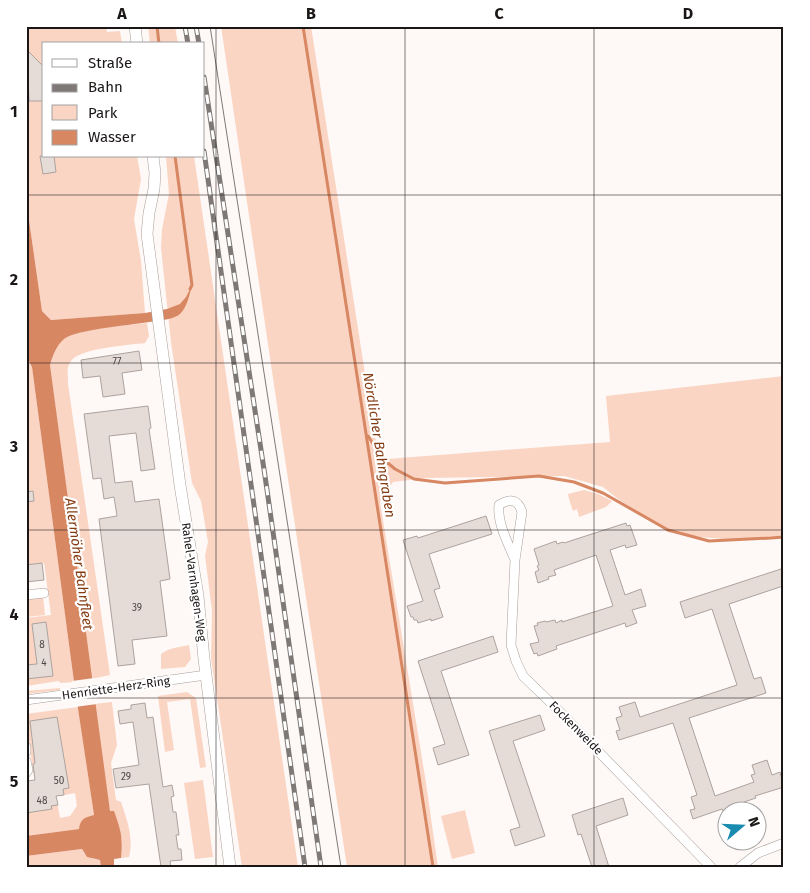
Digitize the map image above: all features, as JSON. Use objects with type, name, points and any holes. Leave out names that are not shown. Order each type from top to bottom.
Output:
[{"type":"street","points":[[135,26],[138,42]]},
{"type":"street","name":"Rahel-Varnhagen-Weg","points":[[153,158],[154,189],[147,234],[180,485],[198,596],[230,867]]},
{"type":"street","name":"Fockenweide","points":[[515,560],[498,514],[499,505],[506,501],[518,503],[522,512],[515,560],[511,645],[523,676],[711,867]]},
{"type":"street","points":[[26,595],[44,593]]},
{"type":"street","name":"Henriette-Herz-Ring","points":[[26,700],[206,675]]},
{"type":"street","points":[[26,747],[26,752]]},
{"type":"street","points":[[26,761],[28,770],[26,773]]},
{"type":"street","points":[[740,867],[758,853],[784,843]]},
{"type":"green space","points":[[26,26],[106,26],[107,32],[120,31],[122,42],[42,42],[42,158],[137,158],[141,179],[134,219],[141,261],[145,313],[51,320],[42,311],[26,199]]},
{"type":"green space","points":[[148,26],[175,26],[178,42],[150,42]]},
{"type":"green space","points":[[221,26],[311,26],[375,438],[387,459],[610,442],[606,396],[784,376],[784,538],[737,540],[668,532],[603,487],[564,476],[426,478],[393,482],[380,502],[438,867],[347,867]]},
{"type":"green space","points":[[166,158],[194,158],[298,867],[242,867],[211,658],[212,610],[205,556],[208,542],[201,501],[192,483],[171,342],[161,248],[162,229],[169,194]]},
{"type":"green space","points":[[147,323],[149,336],[145,343],[105,348],[84,353],[69,363],[68,369],[68,384],[110,675],[91,679],[50,365],[59,343],[71,335],[104,328]]},
{"type":"green space","points":[[26,355],[32,367],[74,682],[60,683],[59,681],[26,686],[26,618],[51,615],[44,563],[26,565]]},
{"type":"green space","points":[[584,490],[612,501],[606,507],[579,517],[577,509],[573,511],[568,494]]},
{"type":"green space","points":[[43,596],[45,615],[26,617],[26,598]]},
{"type":"green space","points":[[189,645],[191,659],[185,667],[161,669],[161,654],[171,649]]},
{"type":"green space","points":[[60,688],[60,690],[26,694],[26,691]]},
{"type":"green space","points":[[187,692],[196,698],[206,767],[200,768],[190,699],[167,702],[174,750],[165,752],[158,696]]},
{"type":"green space","points":[[112,702],[117,745],[111,763],[116,800],[121,802],[131,843],[129,857],[121,858],[122,840],[110,812],[94,704]]},
{"type":"green space","points":[[78,707],[94,815],[89,816],[79,829],[26,836],[26,781],[57,801],[60,818],[70,816],[77,806],[75,793],[64,795],[63,789],[33,773],[26,714]]},
{"type":"green space","points":[[203,780],[213,857],[195,859],[184,783]]},
{"type":"green space","points":[[465,810],[475,853],[452,859],[441,816]]},
{"type":"green space","points":[[82,849],[89,857],[100,860],[101,867],[26,867],[26,856]]},
{"type":"water","points":[[26,199],[42,311],[51,320],[145,313],[167,309],[180,304],[192,285],[186,304],[178,316],[165,320],[93,330],[71,336],[64,339],[59,345],[50,365],[110,811],[114,811],[121,834],[121,858],[114,859],[114,867],[101,867],[100,860],[87,857],[82,849],[26,856],[26,836],[79,829],[80,823],[84,819],[94,815],[74,682],[32,367],[26,355]]},
{"type":"pier","points":[[94,678],[97,704],[75,707],[72,681]]},
{"type":"building","points":[[27,50],[42,65],[42,101],[29,101]]},
{"type":"building","points":[[40,156],[42,158],[54,158],[56,172],[43,174]]},
{"type":"building","points":[[139,351],[142,370],[122,373],[125,394],[103,397],[100,376],[83,378],[81,360]]},
{"type":"building","points":[[148,406],[151,428],[149,429],[155,469],[141,471],[136,433],[109,436],[115,483],[132,481],[135,502],[159,499],[170,579],[160,581],[167,636],[132,640],[135,664],[118,666],[99,519],[117,516],[114,497],[104,499],[101,478],[93,479],[84,414]]},
{"type":"building","points":[[33,491],[34,501],[26,502],[26,492]]},
{"type":"building","points":[[486,516],[492,534],[429,554],[440,588],[434,590],[443,617],[418,623],[417,620],[411,617],[407,606],[423,601],[403,540],[417,536],[418,538]]},
{"type":"building","points":[[626,523],[627,526],[630,525],[637,545],[626,548],[625,545],[610,550],[625,595],[641,589],[646,606],[632,610],[637,623],[626,627],[625,623],[556,646],[557,649],[538,656],[537,653],[534,654],[530,644],[539,642],[534,626],[538,625],[537,623],[555,620],[556,623],[562,620],[562,622],[613,606],[596,555],[554,570],[556,575],[538,583],[535,572],[539,570],[537,566],[539,565],[534,549],[556,541],[557,544],[564,543]]},
{"type":"building","points":[[42,563],[44,580],[26,582],[26,565]]},
{"type":"building","points":[[784,568],[784,580],[781,581],[783,586],[729,604],[754,679],[761,677],[766,693],[689,718],[715,796],[754,782],[751,775],[755,774],[752,765],[767,760],[772,775],[780,772],[784,787],[755,796],[756,798],[750,800],[718,800],[718,810],[693,819],[690,810],[695,809],[691,797],[697,795],[673,723],[619,740],[616,731],[620,730],[616,718],[622,716],[619,707],[635,702],[640,717],[737,685],[712,609],[685,618],[680,602]]},
{"type":"building","points":[[46,622],[53,676],[26,679],[26,665],[37,664],[32,624]]},
{"type":"building","points":[[493,636],[498,652],[441,671],[469,755],[438,765],[433,748],[445,744],[418,661]]},
{"type":"building","points":[[145,703],[147,718],[153,717],[163,787],[172,785],[174,796],[171,797],[173,812],[176,812],[179,835],[176,835],[178,849],[181,849],[182,860],[170,861],[171,867],[161,867],[149,784],[116,788],[113,769],[139,765],[133,722],[120,724],[118,711],[131,709],[131,705]]},
{"type":"building","points":[[540,715],[545,730],[513,741],[545,836],[515,846],[510,830],[520,827],[489,731]]},
{"type":"building","points":[[57,717],[69,788],[63,789],[64,795],[56,796],[58,805],[51,806],[52,809],[26,813],[26,781],[35,780],[30,721]]},
{"type":"building","points":[[623,798],[628,815],[596,826],[609,867],[592,867],[581,834],[578,835],[572,815]]},
{"type":"waterway","points":[[157,26],[159,42]]},
{"type":"waterway","name":"Nördlicher Bahngraben","points":[[303,26],[433,867]]},
{"type":"waterway","points":[[175,158],[192,285],[190,289]]},
{"type":"waterway","points":[[368,436],[383,459],[395,469],[414,479],[445,483],[539,476],[574,482],[603,493],[668,530],[709,541],[784,537]]},
{"type":"tram line","points":[[210,26],[341,867]]},
{"type":"railway","points":[[185,26],[188,42]]},
{"type":"railway","points":[[196,26],[199,42]]},
{"type":"railway","points":[[205,84],[265,476],[321,867]]},
{"type":"railway","points":[[205,158],[305,867]]},
{"type":"water label","name":"Allermöher Bahnfleet","points":[[79,564]]}]
